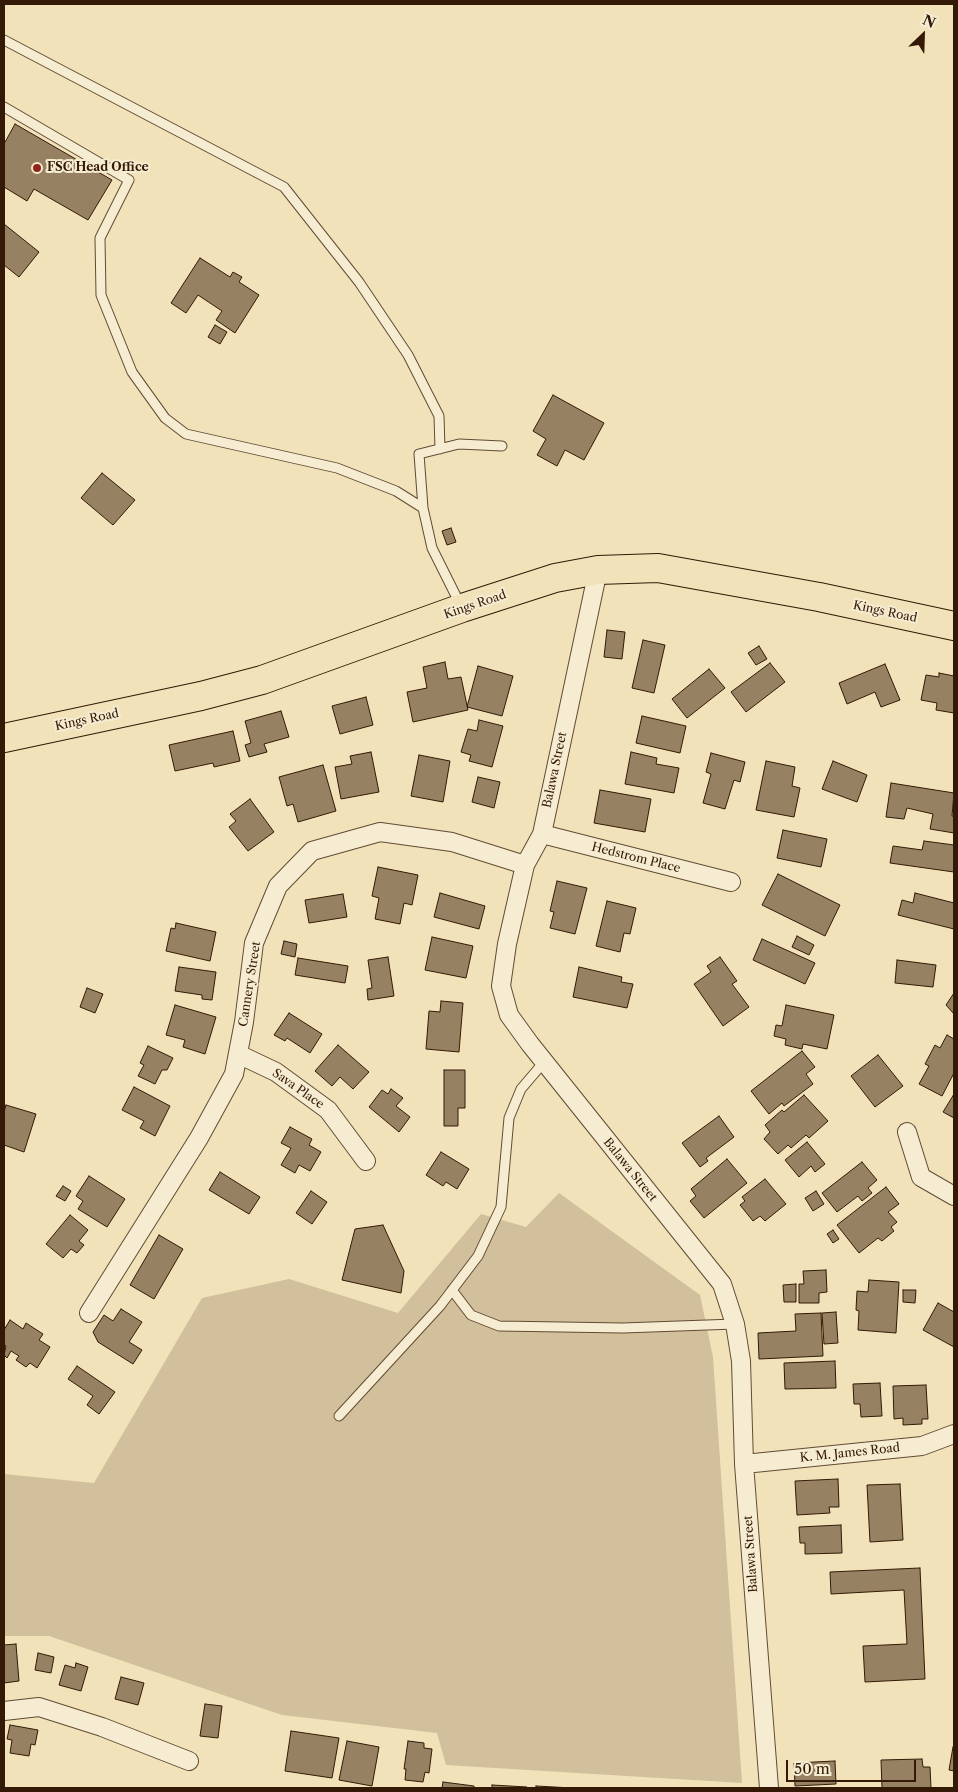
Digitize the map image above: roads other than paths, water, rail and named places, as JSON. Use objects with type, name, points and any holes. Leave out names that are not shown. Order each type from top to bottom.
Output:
[{"type":"highway","name":"Kings Road","points":[[4,738],[201,696],[262,680],[462,608],[555,578],[598,570],[658,568],[819,597],[954,626]]},
{"type":"street","name":"Balawa Street","points":[[598,570],[542,834],[526,865],[507,944],[501,986],[510,1015],[544,1062],[722,1284],[734,1324],[741,1361],[744,1464],[769,1788]]},
{"type":"street","name":"Cannery Street","points":[[89,1314],[199,1138],[234,1074],[254,942],[278,886],[312,851],[380,832],[452,842],[526,865]]},
{"type":"street","name":"Hedstrom Place","points":[[542,834],[731,882]]},
{"type":"street","name":"Sava Place","points":[[238,1054],[276,1072],[328,1110],[366,1162]]},
{"type":"street","points":[[907,1132],[922,1177],[954,1196]]},
{"type":"street","name":"K. M. James Road","points":[[744,1464],[922,1446],[954,1434]]},
{"type":"street","points":[[4,1711],[39,1707],[102,1727],[189,1761]]},
{"type":"lane","points":[[4,40],[284,187],[359,282],[408,355],[439,416],[440,449]]},
{"type":"lane","points":[[4,107],[129,180],[100,238],[101,295],[132,372],[165,418],[186,434],[337,468],[396,491],[423,508]]},
{"type":"lane","points":[[462,608],[432,548],[423,508],[419,454],[459,444],[502,446]]},
{"type":"lane","points":[[339,1416],[452,1290],[478,1256],[501,1207],[508,1118],[521,1090],[544,1062]]},
{"type":"lane","points":[[452,1290],[471,1315],[499,1326],[623,1328],[734,1324]]},
{"type":"place","name":"FSC Head Office","points":[[37,168]]}]
